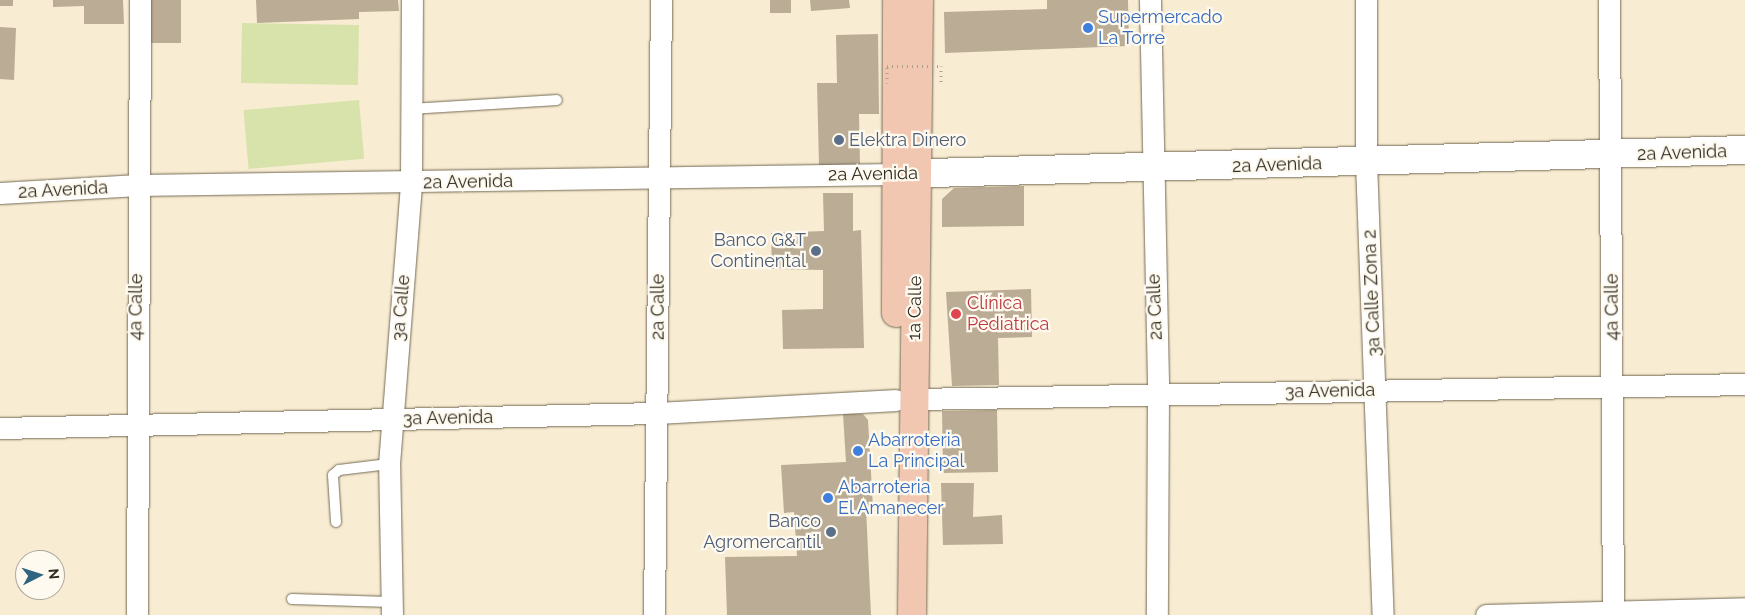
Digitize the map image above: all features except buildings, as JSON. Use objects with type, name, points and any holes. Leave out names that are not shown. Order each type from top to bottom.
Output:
[{"type":"main road","name":"1a Calle","points":[[896,0],[906,174],[905,400],[912,615]]},
{"type":"main road","name":"1a Calle","points":[[906,174],[919,0]]},
{"type":"main road","name":"1a Calle","points":[[896,615],[905,400]]},
{"type":"street","name":"4a Calle","points":[[137,615],[135,427],[140,0]]},
{"type":"street","name":"3a Calle","points":[[391,608],[389,464],[411,183],[412,0]]},
{"type":"street","name":"2a Calle","points":[[654,615],[658,413],[657,178],[662,0]]},
{"type":"street","name":"2a Calle","points":[[1150,0],[1151,168],[1158,394],[1157,615]]},
{"type":"street","name":"3a Calle Zona 2","points":[[1366,0],[1366,162],[1384,615]]},
{"type":"street","name":"4a Calle","points":[[1610,0],[1613,613]]},
{"type":"street","name":"2a Avenida","points":[[0,194],[138,185],[411,183],[906,174],[1612,156],[1745,150]]},
{"type":"street","name":"3a Avenida","points":[[0,428],[135,427],[658,413],[905,400],[1745,384]]},
{"type":"street","points":[[1486,615],[1745,608]]},
{"type":"lane","points":[[411,109],[557,100]]},
{"type":"lane","points":[[336,522],[333,475],[339,470],[389,464]]},
{"type":"lane","points":[[292,598],[391,608]]},
{"type":"path","points":[[887,83],[887,66],[941,66],[941,82]]},
{"type":"green space","points":[[242,23],[359,25],[358,85],[241,83]]},
{"type":"green space","points":[[359,100],[364,159],[249,169],[243,110]]},
{"type":"place","name":"Supermercado La Torre","points":[[1088,28]]},
{"type":"place","name":"Elektra Dinero","points":[[839,140]]},
{"type":"place","name":"Banco G&T Continental","points":[[816,251]]},
{"type":"place","name":"Clínica Pediatrica","points":[[956,314]]},
{"type":"place","name":"Abarroteria La Principal","points":[[858,451]]},
{"type":"place","name":"Abarroteria El Amanecer","points":[[828,498]]},
{"type":"place","name":"Banco Agromercantil","points":[[831,532]]}]
